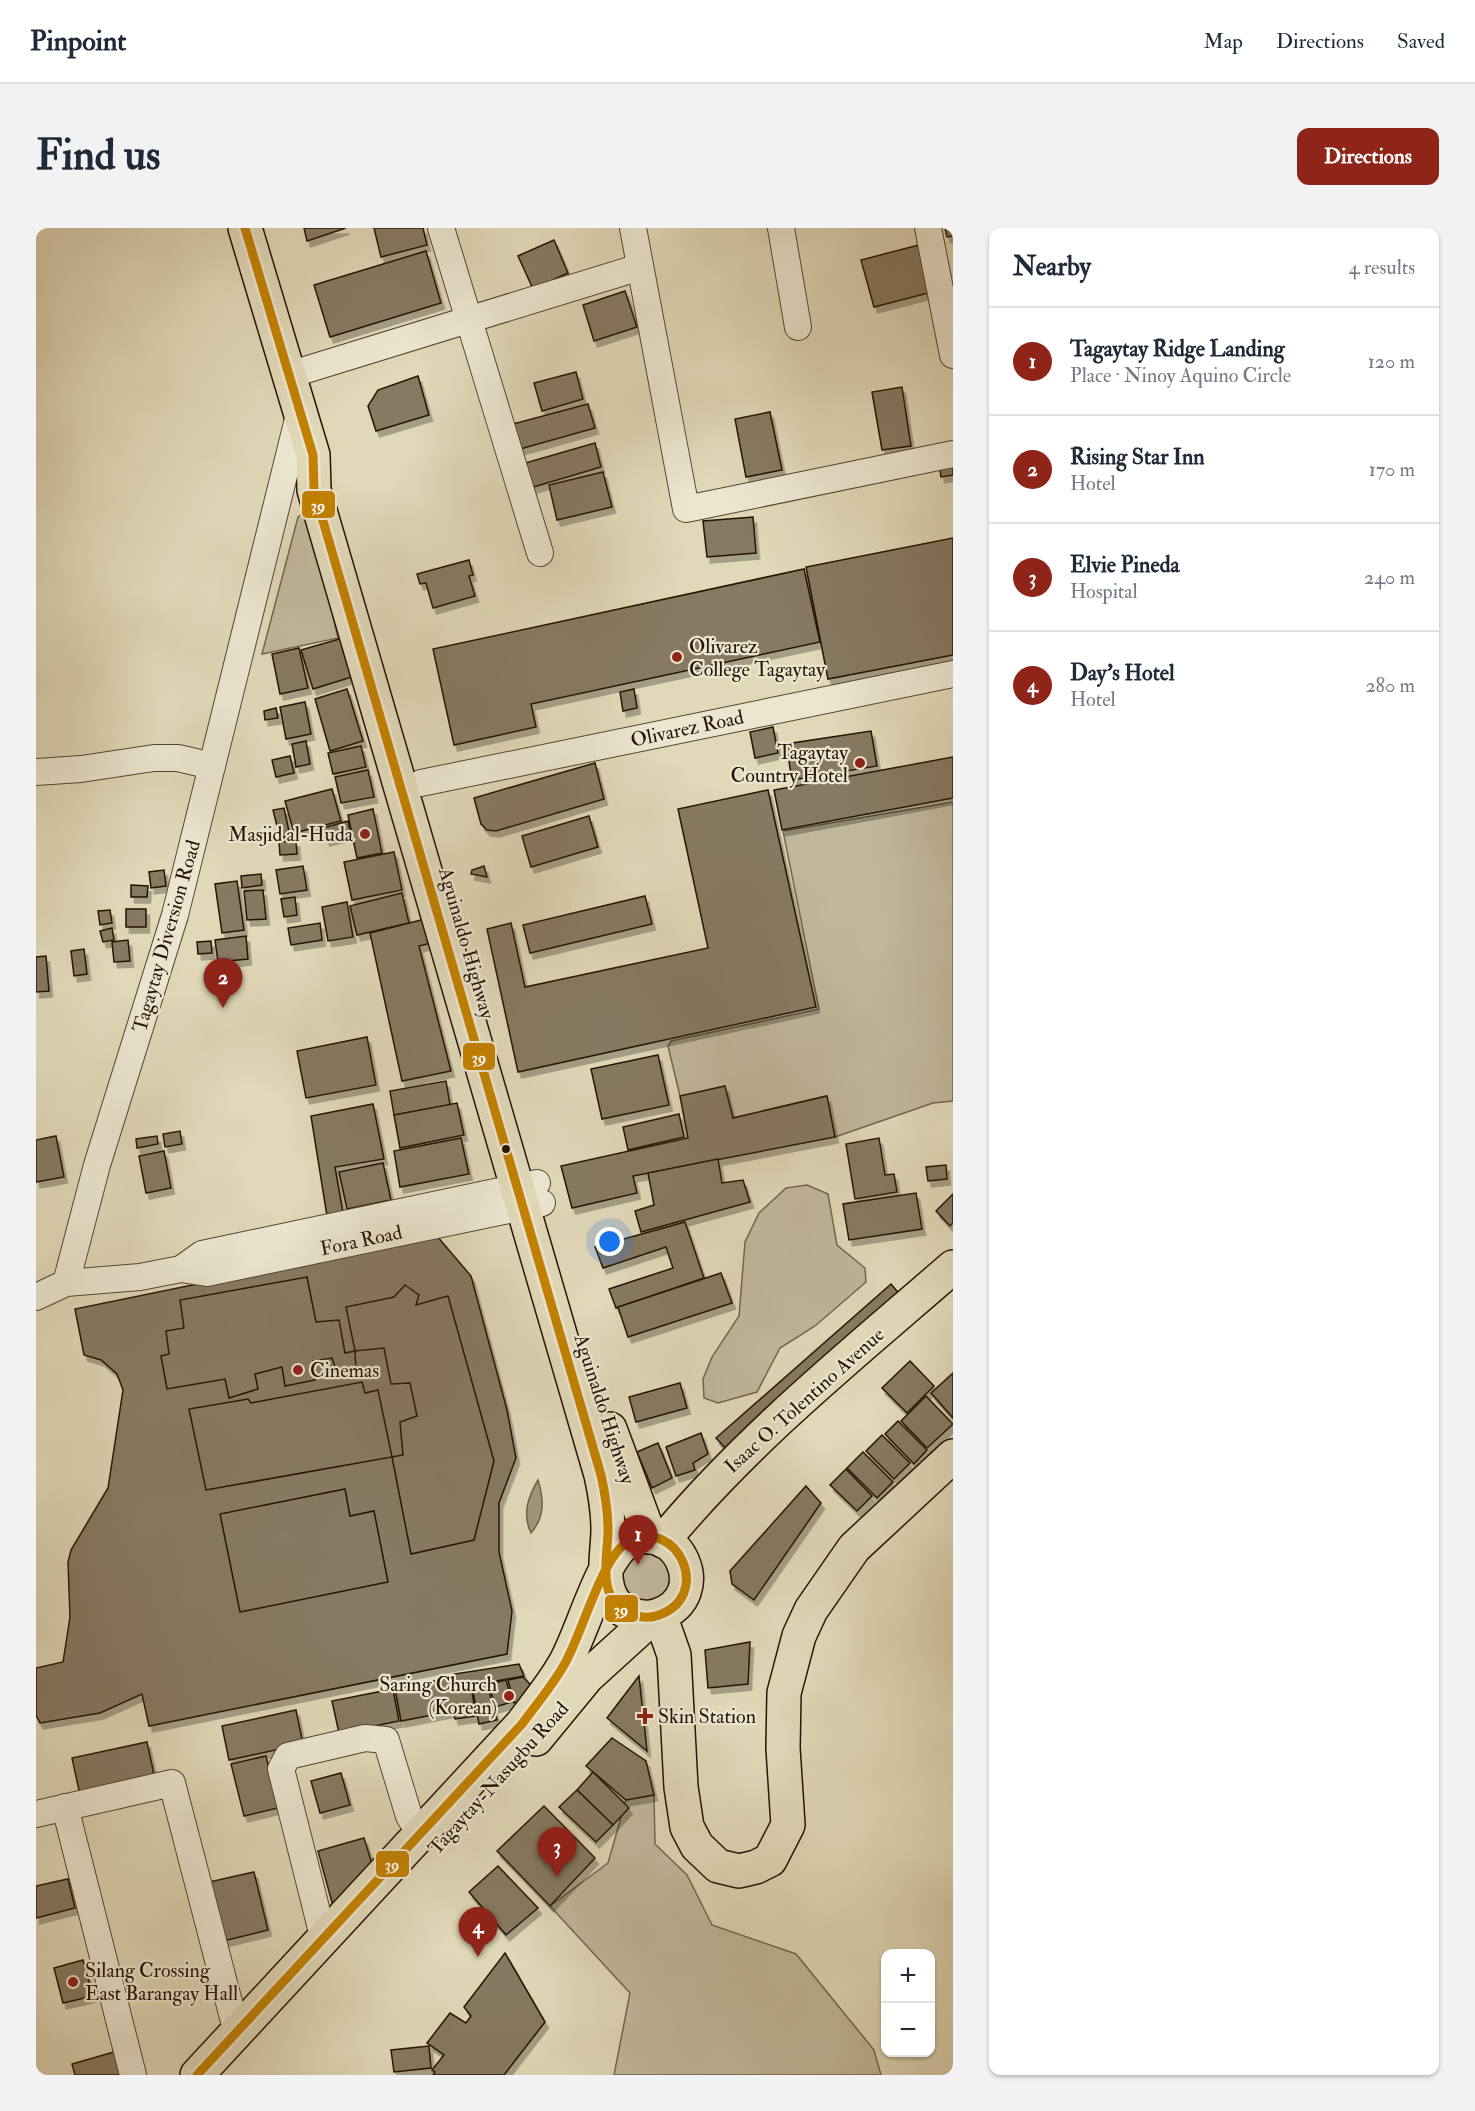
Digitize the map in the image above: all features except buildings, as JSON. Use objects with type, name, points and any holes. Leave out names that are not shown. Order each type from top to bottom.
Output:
[{"type":"main road","name":"Aguinaldo Highway","points":[[246,228],[313,455],[314,490],[530,1195],[610,1432],[657,1539]]},
{"type":"main road","name":"Aguinaldo Highway","points":[[313,455],[334,485],[421,783],[530,1195],[601,1475],[608,1528],[606,1568]]},
{"type":"main road","name":"Isaac O. Tolentino Avenue","points":[[657,1539],[757,1440],[953,1267]]},
{"type":"main road","points":[[657,1616],[674,1655],[681,1788],[687,1827],[698,1846],[718,1866],[739,1871],[756,1867],[770,1860],[788,1825],[783,1748],[784,1693],[799,1636],[811,1610],[854,1548],[953,1456]]},
{"type":"main road","points":[[657,1539],[682,1558],[687,1578],[681,1601],[657,1616],[640,1617],[619,1607],[607,1587],[606,1568],[613,1555],[625,1543],[657,1539]]},
{"type":"main road","name":"Tagaytay-Nasugbu Road","points":[[196,2075],[324,1940],[522,1724],[564,1665],[606,1568]]},
{"type":"main road","name":"Tagaytay-Nasugbu Road","points":[[225,2075],[511,1767],[587,1677],[657,1616]]},
{"type":"street","points":[[441,228],[540,552]]},
{"type":"street","points":[[633,228],[686,509],[953,454]]},
{"type":"street","points":[[781,228],[798,327]]},
{"type":"street","points":[[928,228],[953,355]]},
{"type":"street","points":[[289,375],[640,267]]},
{"type":"street","name":"Tagaytay Diversion Road","points":[[66,1283],[97,1165],[170,935],[300,411]]},
{"type":"street","name":"Olivarez Road","points":[[421,783],[953,674]]},
{"type":"street","points":[[36,772],[81,769],[154,758],[178,758],[212,766]]},
{"type":"street","name":"Fora Road","points":[[66,1283],[140,1277],[181,1269],[202,1254],[530,1195]]},
{"type":"street","points":[[36,1297],[66,1283]]},
{"type":"street","points":[[324,1940],[281,1768],[288,1756],[365,1738],[386,1740],[409,1816],[421,1835]]},
{"type":"street","points":[[36,1814],[171,1783],[237,2032]]},
{"type":"street","points":[[65,1807],[132,2075]]},
{"type":"shaded area","points":[[304,513],[310,520],[338,638],[262,654],[298,517]]},
{"type":"shaded area","points":[[953,802],[953,1101],[933,1103],[835,1137],[826,1096],[733,1118],[724,1087],[680,1096],[668,1046],[671,1041],[819,1009],[783,831]]},
{"type":"shaded area","points":[[807,1185],[828,1194],[837,1245],[865,1268],[866,1282],[815,1326],[780,1348],[757,1392],[718,1403],[704,1398],[703,1379],[712,1357],[739,1316],[745,1242],[759,1213],[786,1188]]},
{"type":"shaded area","points":[[538,1480],[542,1508],[539,1521],[531,1533],[528,1526],[527,1506]]},
{"type":"shaded area","points":[[638,1547],[672,1563],[667,1599],[629,1603],[617,1567]]},
{"type":"shaded area","points":[[654,1795],[655,1844],[687,1875],[712,1925],[796,1954],[874,2050],[881,2075],[614,2075],[630,1993],[550,1906],[608,1863],[626,1800]]},
{"type":"transit line","name":"39","points":[[197,2075],[522,1724],[564,1665],[601,1578],[610,1562],[619,1549],[629,1541],[646,1536],[662,1540],[674,1549],[683,1562],[686,1576],[684,1592],[675,1605],[659,1615],[639,1616],[624,1611],[613,1601],[609,1592],[606,1572],[606,1561],[608,1530],[601,1475],[314,490],[313,455],[245,228]]},
{"type":"place","name":"Olivarez College Tagaytay","points":[[677,657]]},
{"type":"place","name":"Tagaytay Country Hotel","points":[[860,763]]},
{"type":"place","name":"Masjid al-Huda","points":[[365,834]]},
{"type":"place","name":"Rising Star Inn","points":[[223,1008]]},
{"type":"place","name":"Cinemas","points":[[298,1370]]},
{"type":"place","name":"Tagaytay Ridge Landing","points":[[638,1565]]},
{"type":"place","name":"Saring Church (Korean)","points":[[509,1696]]},
{"type":"place","name":"Skin Station","points":[[645,1716]]},
{"type":"place","name":"Elvie Pineda","points":[[557,1877]]},
{"type":"place","name":"Day's Hotel","points":[[478,1957]]},
{"type":"place","name":"Silang Crossing East Barangay Hall","points":[[73,1982]]}]
